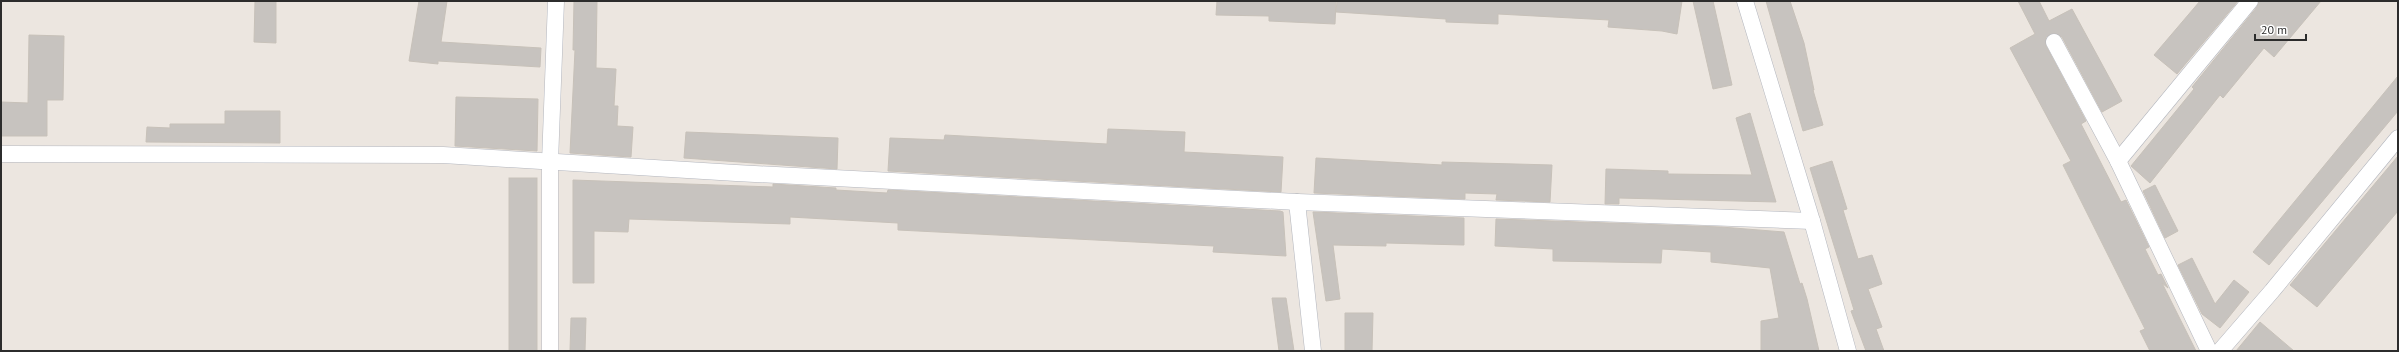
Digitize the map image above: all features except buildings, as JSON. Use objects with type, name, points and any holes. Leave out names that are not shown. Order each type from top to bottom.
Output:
[{"type":"street","points":[[550,351],[550,162],[556,1]]},
{"type":"street","points":[[1745,1],[1812,221],[1848,351]]},
{"type":"street","points":[[2118,161],[2250,1]]},
{"type":"street","points":[[2054,42],[2118,161],[2209,351]]},
{"type":"street","points":[[2220,351],[2278,285],[2398,138]]},
{"type":"street","points":[[1,154],[420,154],[1297,202],[1812,221]]},
{"type":"street","points":[[1297,202],[1313,351]]}]
